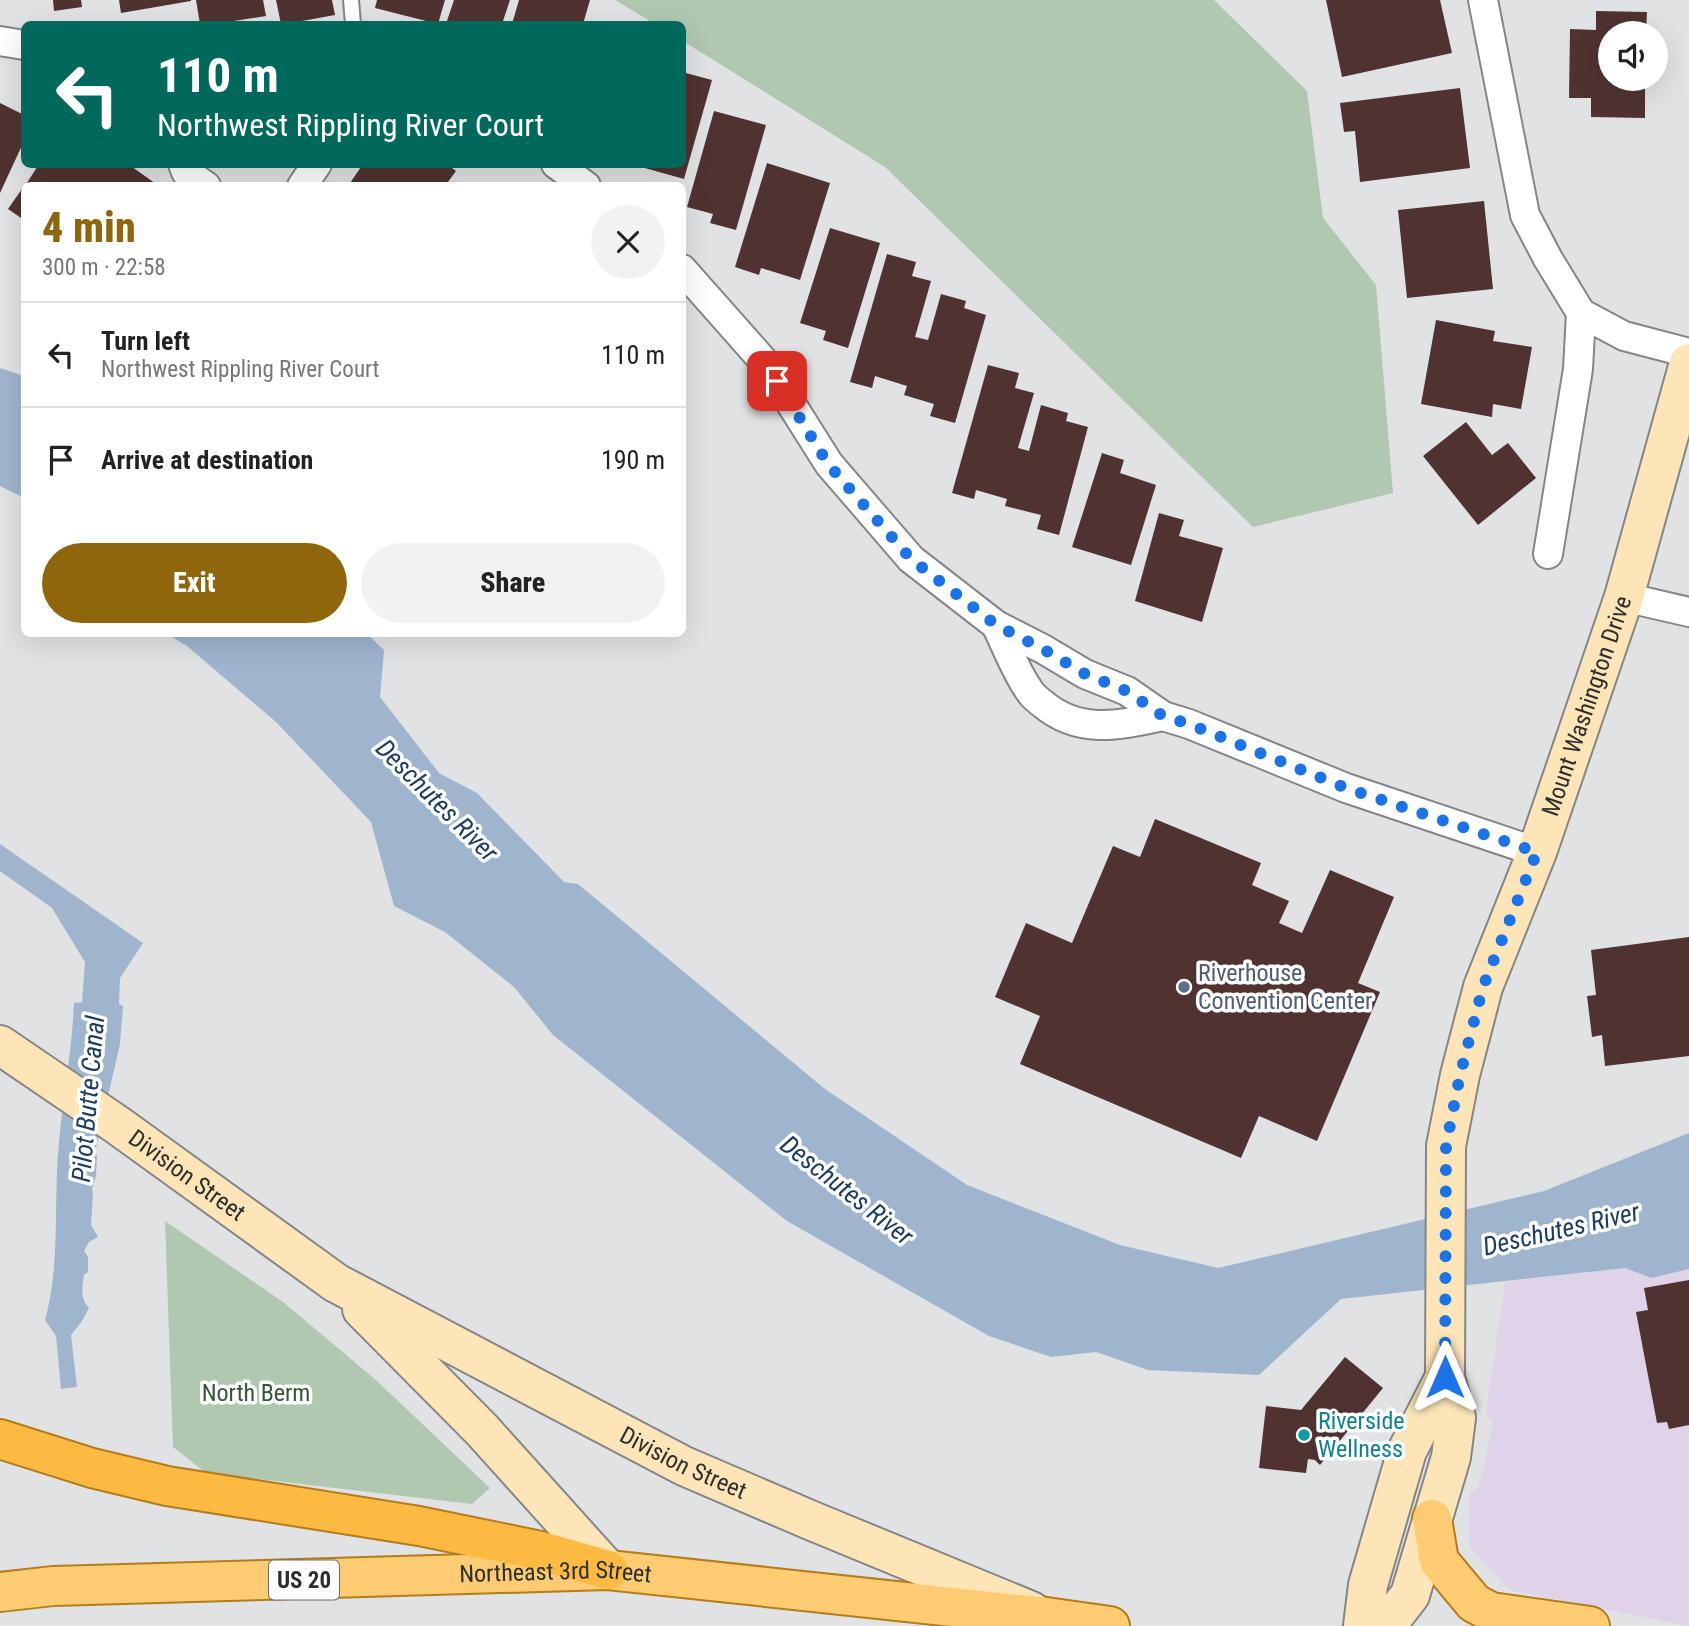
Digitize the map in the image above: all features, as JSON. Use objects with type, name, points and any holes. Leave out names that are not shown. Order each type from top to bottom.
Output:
[{"type":"highway","points":[[0,1440],[92,1468],[167,1486],[419,1526],[541,1552],[608,1570]]},
{"type":"main road","name":"Mount Washington Drive","points":[[1386,1626],[1410,1595],[1451,1457],[1457,1418],[1445,1377],[1446,1146],[1460,1075],[1483,987],[1537,852],[1624,597],[1689,363]]},
{"type":"main road","name":"Division Street","points":[[0,1045],[116,1124],[336,1283],[684,1466],[1046,1617]]},
{"type":"main road","name":"Division Street","points":[[336,1283],[482,1430],[608,1570]]},
{"type":"main road","name":"Mount Washington Drive","points":[[1363,1626],[1368,1585],[1407,1451],[1445,1377]]},
{"type":"main road","points":[[1432,1519],[1440,1561],[1474,1603],[1491,1612],[1590,1626]]},
{"type":"main road","name":"Northeast 3rd Street","points":[[0,1592],[53,1586],[608,1570],[1110,1626]]},
{"type":"street","points":[[1483,0],[1525,215],[1548,259],[1581,313],[1624,336],[1689,353]]},
{"type":"street","points":[[0,41],[21,44]]},
{"type":"street","points":[[184,168],[200,182]]},
{"type":"street","points":[[561,168],[581,182]]},
{"type":"street","points":[[686,274],[766,364],[828,464],[885,530],[911,559],[996,625],[1085,674],[1127,691],[1163,716],[1346,788],[1537,852]]},
{"type":"street","points":[[1548,554],[1578,369],[1581,313]]},
{"type":"street","points":[[1624,597],[1689,612]]},
{"type":"street","points":[[996,625],[1032,695],[1055,713],[1084,725],[1122,725],[1163,716]]},
{"type":"lane","points":[[351,0],[353,21]]},
{"type":"shaded area","points":[[1625,1268],[1651,1278],[1689,1269],[1689,1626],[1510,1590],[1470,1548],[1470,1491],[1477,1491],[1493,1423],[1486,1414],[1505,1282]]},
{"type":"green space","points":[[615,0],[1214,0],[1307,91],[1323,218],[1376,285],[1393,493],[1253,527],[885,167],[686,43],[686,21],[650,21]]},
{"type":"green space","name":"North Berm","points":[[165,1221],[283,1302],[377,1381],[490,1488],[472,1504],[206,1473],[173,1447]]},
{"type":"water","points":[[0,368],[21,375],[21,496],[0,486]]},
{"type":"water","name":"Deschutes River","points":[[172,637],[370,637],[384,650],[380,697],[439,773],[477,793],[564,882],[578,884],[825,1089],[967,1185],[1120,1245],[1218,1268],[1544,1191],[1689,1133],[1689,1269],[1651,1278],[1625,1268],[1341,1299],[1259,1375],[1148,1370],[1096,1352],[1051,1357],[989,1336],[787,1221],[553,1035],[514,987],[445,932],[394,906],[371,822],[276,722],[187,646]]},
{"type":"water","name":"Pilot Butte Canal","points":[[0,844],[143,943],[120,978],[119,1004],[123,1006],[120,1044],[95,1152],[96,1176],[92,1189],[91,1225],[98,1237],[89,1242],[84,1251],[88,1257],[88,1272],[84,1275],[82,1293],[89,1308],[71,1335],[77,1387],[61,1389],[56,1336],[45,1320],[53,1276],[57,1164],[74,1003],[82,1002],[85,962],[52,908],[0,871]]},
{"type":"building","points":[[53,0],[81,0],[82,7],[54,11]]},
{"type":"building","points":[[119,0],[191,0],[191,1],[121,13]]},
{"type":"building","points":[[196,0],[263,0],[266,16],[234,21],[200,21]]},
{"type":"building","points":[[276,0],[332,0],[335,15],[302,21],[280,21]]},
{"type":"building","points":[[377,0],[445,0],[439,21],[426,21],[375,8]]},
{"type":"building","points":[[454,0],[510,0],[503,21],[447,21]]},
{"type":"building","points":[[519,0],[590,0],[584,21],[513,21]]},
{"type":"building","points":[[1326,0],[1440,0],[1452,53],[1342,77]]},
{"type":"building","points":[[1596,11],[1647,12],[1647,21],[1598,21],[1598,91],[1645,91],[1645,118],[1591,117],[1591,98],[1569,98],[1570,29],[1596,30]]},
{"type":"building","points":[[686,73],[712,80],[684,179],[645,168],[686,168]]},
{"type":"building","points":[[1460,88],[1470,168],[1360,182],[1355,131],[1344,132],[1340,103]]},
{"type":"building","points":[[0,103],[21,114],[21,148],[0,193]]},
{"type":"building","points":[[714,111],[766,125],[736,230],[710,223],[713,214],[687,207]]},
{"type":"building","points":[[767,163],[830,183],[800,280],[761,268],[759,275],[735,267]]},
{"type":"building","points":[[36,168],[134,168],[153,182],[28,182]]},
{"type":"building","points":[[360,168],[452,168],[456,171],[448,182],[351,182]]},
{"type":"building","points":[[21,190],[21,218],[8,209]]},
{"type":"building","points":[[1484,201],[1493,289],[1407,298],[1398,210]]},
{"type":"building","points":[[830,228],[880,243],[848,348],[823,340],[826,331],[800,323]]},
{"type":"building","points":[[887,254],[916,262],[912,276],[931,281],[915,337],[928,340],[941,294],[966,301],[964,308],[986,315],[955,423],[930,416],[934,404],[904,395],[907,386],[875,376],[872,388],[850,382]]},
{"type":"building","points":[[1436,320],[1495,331],[1493,341],[1532,347],[1521,409],[1493,404],[1492,417],[1421,404]]},
{"type":"building","points":[[988,365],[1019,373],[1015,388],[1034,393],[1018,448],[1029,451],[1041,405],[1068,413],[1066,421],[1088,427],[1059,535],[1037,529],[1041,515],[1005,506],[1007,499],[976,490],[974,499],[952,493]]},
{"type":"building","points":[[1466,422],[1492,455],[1508,443],[1536,478],[1478,525],[1423,456]]},
{"type":"building","points":[[1102,453],[1124,460],[1120,473],[1156,485],[1131,565],[1072,547]]},
{"type":"building","points":[[1159,513],[1184,520],[1179,536],[1223,548],[1202,622],[1135,601]]},
{"type":"building","name":"Riverhouse Convention Center","points":[[1155,819],[1261,863],[1252,885],[1289,901],[1279,923],[1302,933],[1330,870],[1394,897],[1358,983],[1380,992],[1317,1141],[1259,1116],[1241,1158],[1020,1064],[1040,1016],[995,997],[1026,923],[1072,943],[1113,846],[1140,857]]},
{"type":"building","points":[[1689,937],[1689,1056],[1605,1066],[1602,1035],[1592,1037],[1587,996],[1596,995],[1591,950]]},
{"type":"building","points":[[1689,1280],[1689,1425],[1669,1429],[1667,1422],[1657,1423],[1636,1312],[1648,1310],[1644,1288]]},
{"type":"building","name":"Riverside Wellness","points":[[1345,1357],[1383,1388],[1320,1465],[1315,1460],[1308,1459],[1306,1473],[1259,1468],[1266,1406],[1301,1410]]},
{"type":"place","name":"Riverhouse Convention Center","points":[[1184,987]]},
{"type":"place","name":"Riverside Wellness","points":[[1304,1435]]},
{"type":"route","points":[[777,381],[828,464],[911,559],[996,625],[1085,674],[1127,691],[1163,716],[1346,788],[1537,852],[1483,987],[1460,1075],[1446,1146],[1445,1377]]}]
